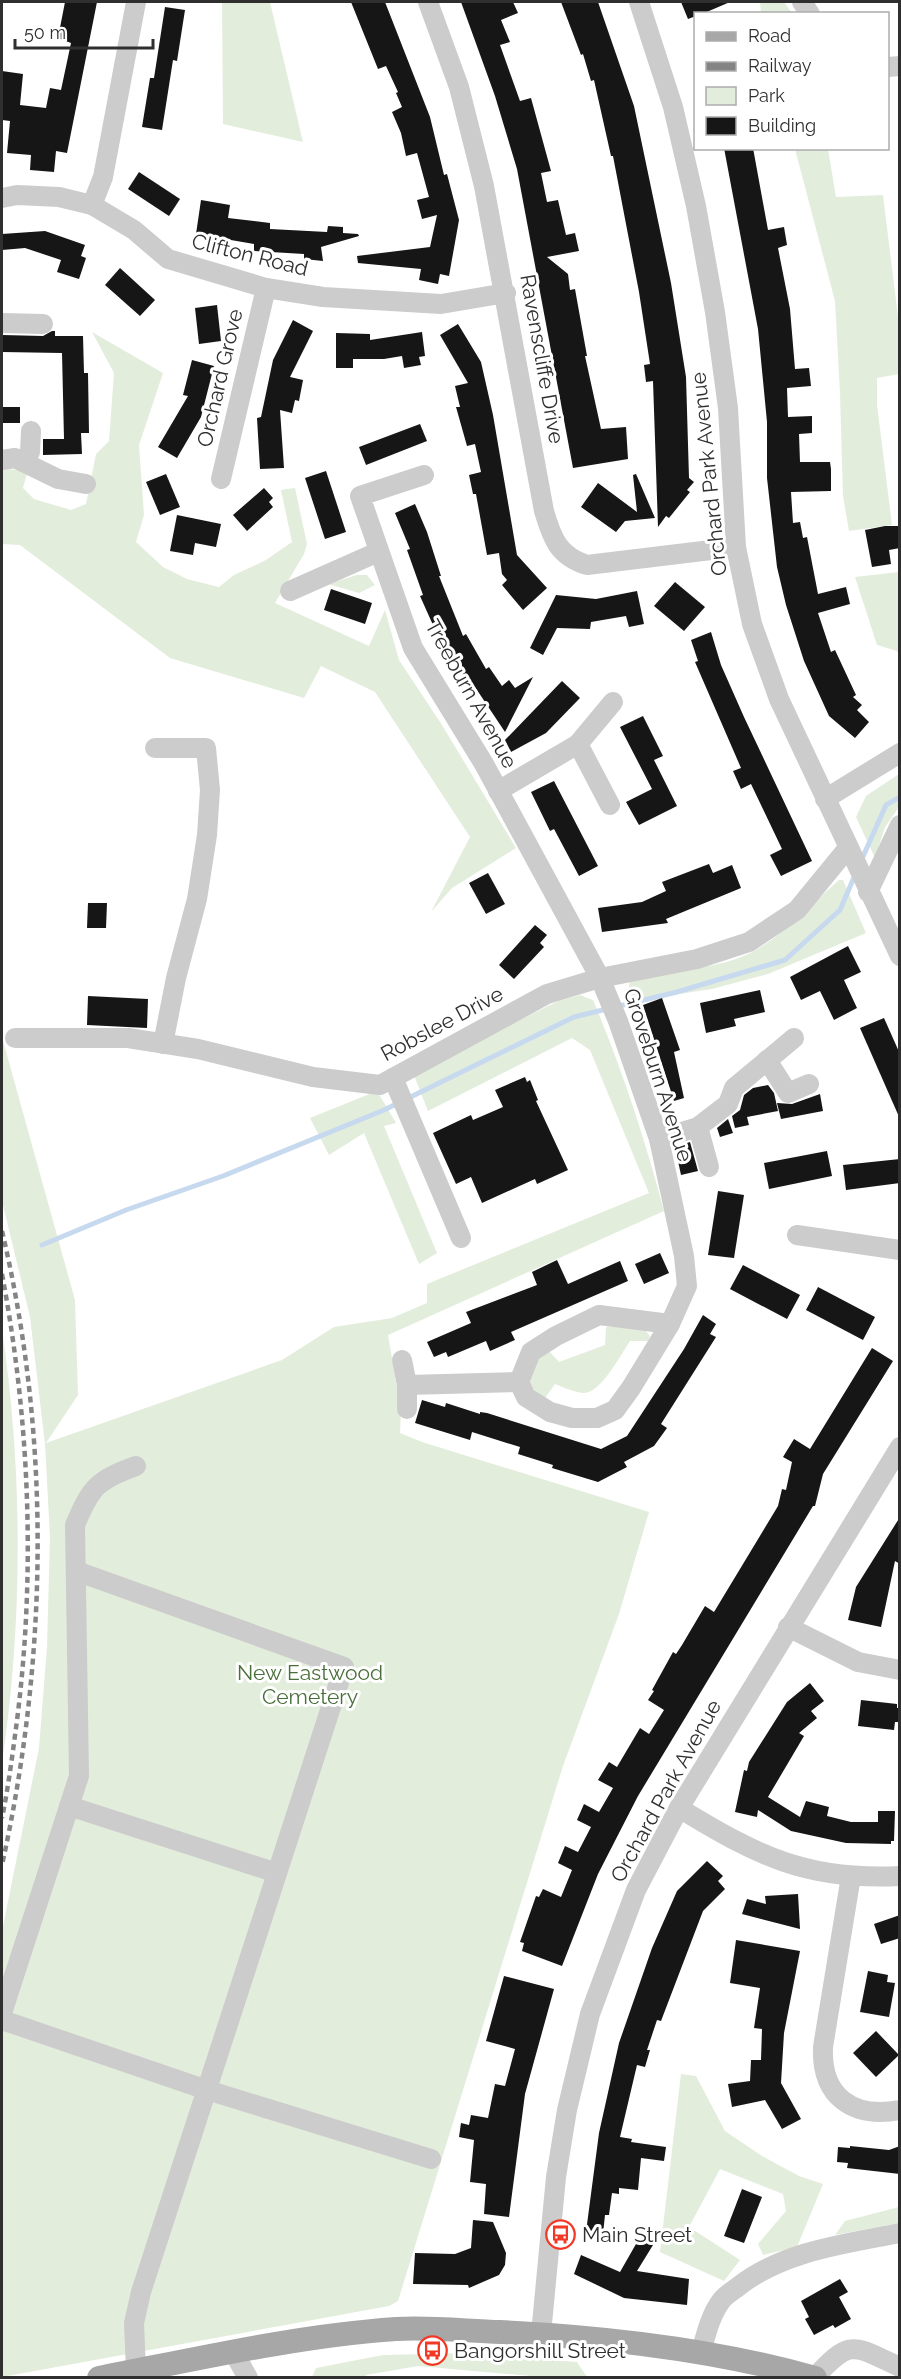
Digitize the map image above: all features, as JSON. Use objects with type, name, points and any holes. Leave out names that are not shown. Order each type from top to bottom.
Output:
[{"type":"main road","points":[[99,2378],[322,2337],[399,2329],[541,2334],[624,2341],[700,2352],[782,2373],[815,2377]]},
{"type":"street","points":[[92,205],[103,177],[136,2]]},
{"type":"street","name":"Ravenscliffe Drive","points":[[428,2],[459,87],[484,186],[506,293],[544,511],[552,537],[570,560],[587,565],[736,547]]},
{"type":"street","name":"Orchard Park Avenue","points":[[639,2],[673,107],[705,253],[728,408],[736,547],[752,624],[778,699],[850,855],[900,956]]},
{"type":"street","name":"Clifton Road","points":[[2,198],[17,195],[59,196],[92,205],[134,230],[168,259],[266,288],[323,297],[441,304],[506,293]]},
{"type":"street","name":"Orchard Grove","points":[[221,479],[266,288]]},
{"type":"street","points":[[2,323],[43,324]]},
{"type":"street","points":[[24,462],[30,452],[31,430]]},
{"type":"street","points":[[2,460],[15,458],[58,479],[87,484]]},
{"type":"street","name":"Treeburn Avenue","points":[[424,475],[360,496],[378,552],[413,648],[448,703],[498,791],[600,978]]},
{"type":"street","points":[[290,591],[378,552]]},
{"type":"street","name":"Treeburn Avenue","points":[[498,791],[578,744],[613,702]]},
{"type":"street","points":[[578,744],[610,805]]},
{"type":"street","points":[[155,748],[206,748],[210,790],[207,835],[197,899],[176,978],[163,1044]]},
{"type":"street","points":[[825,799],[900,753]]},
{"type":"street","points":[[865,886],[900,825]]},
{"type":"street","name":"Robslee Drive","points":[[15,1038],[128,1038],[198,1049],[313,1077],[380,1085],[547,994],[600,978],[697,958],[749,942],[796,910],[850,855]]},
{"type":"street","name":"Groveburn Avenue","points":[[519,1382],[526,1397],[550,1412],[572,1418],[597,1418],[615,1410],[670,1324],[687,1286],[684,1256],[659,1139],[618,1021],[600,978]]},
{"type":"street","points":[[659,1139],[698,1127],[728,1104],[734,1088],[794,1038]]},
{"type":"street","points":[[767,1060],[788,1092],[809,1084]]},
{"type":"street","points":[[393,1078],[461,1238]]},
{"type":"street","points":[[698,1127],[709,1167]]},
{"type":"street","points":[[797,1236],[900,1250]]},
{"type":"street","points":[[407,1385],[519,1382],[531,1352],[556,1336],[599,1315],[670,1324]]},
{"type":"street","points":[[402,1360],[407,1385],[407,1409]]},
{"type":"street","name":"Orchard Park Avenue","points":[[541,2334],[556,2177],[578,2057],[614,1945],[640,1880],[679,1808],[900,1447]]},
{"type":"street","points":[[2,2013],[79,1776],[75,1525],[86,1498],[107,1477],[136,1466]]},
{"type":"street","points":[[76,1571],[344,1667],[141,2292],[134,2323],[136,2371]]},
{"type":"street","points":[[788,1627],[858,1662],[900,1670]]},
{"type":"street","points":[[69,1806],[277,1874]]},
{"type":"street","points":[[679,1808],[725,1836],[776,1860],[802,1869],[851,1876],[900,1876]]},
{"type":"street","points":[[851,1876],[823,2060],[826,2074],[838,2097],[849,2106],[875,2113],[900,2110]]},
{"type":"street","points":[[2,2020],[207,2090],[431,2159]]},
{"type":"street","points":[[700,2352],[711,2319],[722,2300],[753,2275],[789,2259],[825,2248],[900,2234]]},
{"type":"street","points":[[815,2377],[834,2357],[846,2349],[861,2349],[900,2367]]},
{"type":"street","points":[[234,2353],[248,2378]]},
{"type":"green space","points":[[222,2],[270,2],[303,142],[223,124]]},
{"type":"green space","points":[[760,2],[784,2],[791,12],[761,12]]},
{"type":"green space","points":[[795,150],[828,150],[836,197],[883,195],[899,325],[899,374],[877,378],[877,405],[892,525],[849,531],[843,496],[835,301]]},
{"type":"green space","points":[[92,332],[163,373],[139,445],[144,515],[136,542],[163,567],[187,579],[219,587],[234,575],[266,560],[292,542],[281,490],[295,488],[307,544],[304,554],[275,603],[369,646],[385,610],[399,660],[442,725],[516,848],[452,888],[431,912],[470,837],[375,692],[321,666],[304,698],[170,658],[20,545],[2,544],[2,469],[28,470],[23,488],[34,499],[71,510],[86,504],[96,454],[109,441],[114,373]]},
{"type":"green space","points":[[900,572],[899,655],[897,651],[877,645],[855,577]]},
{"type":"green space","points":[[357,575],[367,575],[375,585],[359,593],[328,584]]},
{"type":"green space","points":[[899,774],[899,807],[885,827],[875,858],[856,817],[866,796]]},
{"type":"green space","points":[[839,880],[843,880],[866,933],[768,974],[712,989],[627,1002],[630,979],[638,975],[713,965],[754,951],[788,927]]},
{"type":"green space","name":"New Eastwood Cemetery","points":[[580,995],[593,1000],[604,1026],[632,1104],[664,1211],[388,1335],[401,1411],[400,1433],[422,1442],[649,1512],[619,1614],[563,1766],[398,2301],[389,2306],[2,2377],[2,1931],[39,1748],[47,1647],[50,1537],[45,1444],[30,1317],[2,1201],[2,1037],[75,1300],[78,1395],[46,1443],[282,1360],[334,1327],[392,1318],[427,1303],[427,1284],[649,1193],[590,1050],[572,1038],[428,1111],[413,1073],[558,1001]]},
{"type":"green space","points":[[377,1091],[396,1123],[384,1126],[437,1253],[419,1264],[364,1133],[329,1155],[310,1118]]},
{"type":"green space","points":[[624,1325],[643,1328],[650,1336],[648,1341],[630,1341],[603,1381],[590,1392],[583,1393],[555,1384],[545,1398],[527,1382],[531,1364],[548,1350],[559,1362],[605,1345],[606,1327]]},
{"type":"green space","points":[[2,1329],[14,1437],[18,1546],[14,1655],[2,1763]]},
{"type":"green space","points":[[681,2074],[696,2076],[725,2131],[762,2156],[799,2176],[823,2184],[797,2247],[763,2255],[758,2244],[786,2211],[783,2194],[720,2169],[689,2227],[740,2260],[724,2281],[660,2252]]},
{"type":"green space","points":[[899,2207],[899,2223],[835,2235],[845,2221]]},
{"type":"green space","points":[[470,2353],[577,2362],[587,2377],[542,2377],[418,2366],[365,2377],[312,2377],[316,2368],[383,2355]]},
{"type":"building","points":[[65,2],[97,2],[67,153],[56,151],[54,172],[30,170],[31,155],[7,153],[10,121],[2,120],[2,71],[23,74],[20,105],[46,108],[50,88],[61,90],[71,43],[58,38]]},
{"type":"building","points":[[351,2],[385,2],[430,117],[444,175],[447,174],[459,220],[449,276],[440,274],[438,284],[419,280],[421,269],[358,263],[357,256],[430,247],[437,215],[422,219],[417,200],[429,197],[417,153],[406,156],[401,133],[392,112],[402,107],[396,93],[398,92],[386,66],[378,69]]},
{"type":"building","points":[[461,2],[513,2],[518,13],[501,20],[510,42],[500,45],[520,101],[531,98],[551,171],[541,173],[547,202],[558,200],[566,235],[575,233],[579,251],[547,257],[568,274],[570,290],[575,289],[587,356],[585,356],[601,429],[626,427],[628,459],[573,468],[517,169],[495,96]]},
{"type":"building","points":[[561,2],[598,2],[634,106],[671,283],[686,377],[689,478],[694,482],[687,490],[690,492],[669,518],[666,516],[658,527],[653,381],[646,382],[644,365],[650,364],[639,292],[613,156],[611,156],[594,80],[591,81],[583,54],[581,55]]},
{"type":"building","points":[[681,2],[730,2],[707,12],[694,12],[694,17],[688,19]]},
{"type":"building","points":[[165,7],[185,10],[177,61],[173,60],[162,130],[142,127],[150,78],[154,78]]},
{"type":"building","points":[[724,150],[753,150],[768,230],[784,227],[787,245],[778,248],[790,309],[795,369],[809,368],[811,386],[787,388],[788,417],[812,416],[812,433],[799,434],[800,462],[830,462],[831,469],[831,491],[791,492],[793,523],[800,522],[803,538],[807,537],[818,594],[846,587],[850,604],[818,613],[831,652],[835,650],[856,695],[853,697],[862,705],[857,710],[869,722],[855,738],[829,716],[804,661],[786,605],[777,567],[767,478],[767,422],[758,329]]},
{"type":"building","points":[[139,172],[180,199],[169,216],[128,189]]},
{"type":"building","points":[[201,200],[230,205],[228,218],[270,223],[270,229],[327,232],[328,226],[343,227],[343,233],[359,236],[321,247],[323,261],[304,259],[304,254],[254,251],[254,244],[196,234]]},
{"type":"building","points":[[45,231],[85,245],[81,256],[86,258],[79,279],[57,272],[61,260],[25,248],[2,250],[2,234]]},
{"type":"building","points":[[120,268],[155,300],[140,316],[105,285]]},
{"type":"building","points":[[217,305],[221,341],[199,344],[195,308]]},
{"type":"building","points":[[293,320],[313,331],[290,377],[303,380],[299,401],[295,400],[292,413],[280,410],[284,468],[260,469],[257,418],[261,417],[273,360]]},
{"type":"building","points":[[458,324],[481,362],[493,415],[517,555],[547,588],[523,610],[502,585],[507,580],[502,574],[499,553],[487,555],[476,494],[473,494],[469,475],[481,472],[475,444],[467,446],[456,407],[460,407],[455,386],[468,383],[440,335]]},
{"type":"building","points":[[55,331],[55,336],[83,336],[84,373],[88,373],[89,433],[81,433],[82,454],[43,455],[43,439],[64,439],[62,353],[2,352],[2,335],[43,336]]},
{"type":"building","points":[[422,332],[425,356],[419,357],[421,365],[404,368],[402,356],[384,359],[353,359],[353,368],[336,368],[336,333],[370,334],[370,340]]},
{"type":"building","points":[[192,360],[214,366],[201,417],[177,458],[158,447],[188,396],[183,395]]},
{"type":"building","points":[[2,407],[20,407],[20,423],[2,423]]},
{"type":"building","points":[[420,424],[427,441],[366,465],[359,447]]},
{"type":"building","points":[[326,471],[346,532],[325,539],[305,478]]},
{"type":"building","points":[[166,474],[180,507],[160,515],[146,482]]},
{"type":"building","points":[[636,474],[655,518],[625,521],[616,532],[581,507],[598,483],[637,512],[633,475]]},
{"type":"building","points":[[264,488],[273,498],[269,502],[273,507],[247,531],[233,515]]},
{"type":"building","points":[[415,504],[427,532],[441,576],[439,576],[463,636],[466,634],[486,669],[489,667],[502,686],[509,680],[515,688],[533,677],[505,732],[475,687],[472,690],[437,634],[420,596],[423,595],[407,550],[410,549],[395,513]]},
{"type":"building","points":[[177,515],[221,524],[216,547],[195,543],[193,555],[170,551]]},
{"type":"building","points":[[900,526],[900,548],[889,550],[891,564],[872,567],[865,530]]},
{"type":"building","points":[[675,582],[705,607],[684,631],[654,606]]},
{"type":"building","points":[[331,589],[372,603],[365,624],[324,610]]},
{"type":"building","points":[[637,591],[644,624],[629,627],[626,616],[591,622],[590,629],[557,628],[543,655],[530,648],[556,595],[596,599]]},
{"type":"building","points":[[711,632],[721,665],[812,861],[781,876],[770,855],[782,849],[751,784],[741,789],[733,771],[741,768],[695,662],[698,661],[691,640]]},
{"type":"building","points":[[562,681],[580,698],[546,733],[511,752],[505,740]]},
{"type":"building","points":[[643,716],[663,756],[654,760],[677,806],[639,825],[626,802],[652,789],[620,727]]},
{"type":"building","points":[[554,781],[598,866],[579,876],[554,829],[550,831],[531,792]]},
{"type":"building","points":[[709,864],[713,873],[732,865],[741,888],[666,919],[668,923],[602,932],[598,908],[642,902],[666,891],[662,882]]},
{"type":"building","points":[[488,873],[505,904],[486,914],[469,883]]},
{"type":"building","points":[[88,903],[107,903],[106,928],[87,928]]},
{"type":"building","points":[[535,925],[547,935],[540,943],[544,947],[514,979],[499,965]]},
{"type":"building","points":[[848,946],[861,972],[844,980],[857,1008],[834,1020],[820,991],[801,1000],[790,977]]},
{"type":"building","points":[[760,990],[765,1012],[734,1019],[736,1026],[706,1033],[700,1003]]},
{"type":"building","points":[[88,996],[148,999],[147,1028],[87,1025]]},
{"type":"building","points":[[662,998],[680,1050],[674,1052],[684,1098],[674,1101],[643,1005]]},
{"type":"building","points":[[884,1018],[900,1054],[900,1119],[860,1028]]},
{"type":"building","points":[[525,1077],[527,1082],[530,1080],[538,1100],[536,1101],[568,1170],[537,1184],[535,1179],[482,1203],[471,1177],[456,1184],[433,1133],[471,1115],[473,1120],[503,1107],[495,1090]]},
{"type":"building","points":[[768,1085],[774,1093],[778,1111],[747,1117],[749,1125],[735,1128],[732,1116],[740,1110],[744,1095],[753,1088]]},
{"type":"building","points":[[820,1094],[823,1111],[781,1119],[777,1103],[792,1104]]},
{"type":"building","points":[[728,1119],[733,1133],[720,1137],[717,1128]]},
{"type":"building","points":[[690,1142],[698,1171],[681,1175],[675,1147]]},
{"type":"building","points":[[827,1151],[832,1176],[769,1189],[764,1163]]},
{"type":"building","points":[[900,1159],[900,1183],[846,1190],[843,1165]]},
{"type":"building","points":[[718,1191],[744,1195],[734,1258],[708,1255]]},
{"type":"building","points":[[660,1253],[669,1273],[644,1284],[635,1264]]},
{"type":"building","points":[[557,1260],[568,1284],[620,1261],[628,1281],[511,1332],[515,1340],[490,1351],[486,1341],[448,1357],[446,1352],[434,1357],[427,1342],[471,1323],[466,1312],[537,1285],[532,1272]]},
{"type":"building","points":[[743,1265],[800,1295],[787,1319],[730,1289]]},
{"type":"building","points":[[818,1287],[875,1317],[863,1340],[806,1310]]},
{"type":"building","points":[[703,1315],[716,1324],[710,1334],[716,1337],[661,1424],[667,1428],[654,1446],[624,1462],[627,1467],[598,1482],[552,1468],[553,1465],[518,1454],[520,1447],[472,1432],[470,1440],[415,1423],[422,1400],[445,1407],[446,1403],[480,1414],[480,1412],[487,1413],[601,1449],[627,1436],[684,1349]]},
{"type":"building","points":[[872,1348],[893,1361],[823,1474],[815,1506],[638,1796],[598,1874],[562,1966],[522,1951],[524,1943],[520,1942],[536,1896],[539,1897],[543,1889],[561,1897],[572,1870],[558,1863],[565,1846],[578,1852],[591,1827],[577,1820],[584,1804],[599,1812],[613,1788],[598,1780],[609,1762],[617,1767],[640,1728],[649,1734],[664,1710],[648,1700],[673,1652],[676,1654],[705,1606],[714,1612],[778,1506],[782,1489],[786,1490],[792,1462],[783,1457],[794,1439],[810,1449]]},
{"type":"building","points":[[900,1517],[900,1564],[895,1561],[881,1627],[848,1620],[856,1587]]},
{"type":"building","points":[[810,1683],[824,1701],[811,1711],[817,1718],[799,1733],[804,1736],[768,1797],[800,1817],[806,1801],[829,1807],[827,1816],[851,1822],[878,1822],[878,1811],[895,1811],[894,1841],[891,1841],[891,1844],[846,1843],[791,1831],[758,1810],[757,1817],[735,1812],[744,1770],[747,1771],[749,1762],[787,1702]]},
{"type":"building","points":[[861,1700],[897,1704],[897,1708],[900,1708],[900,1722],[895,1722],[894,1730],[858,1726]]},
{"type":"building","points":[[707,1861],[723,1876],[718,1881],[725,1889],[703,1911],[661,2021],[657,2020],[647,2050],[650,2050],[645,2067],[637,2065],[620,2137],[632,2139],[631,2142],[666,2147],[664,2161],[641,2158],[638,2190],[619,2188],[619,2194],[612,2193],[609,2215],[605,2215],[603,2234],[586,2232],[599,2133],[619,2043],[652,1948],[677,1891]]},
{"type":"building","points":[[798,1894],[800,1929],[742,1914],[747,1899],[766,1904],[765,1896]]},
{"type":"building","points":[[900,1915],[900,1938],[881,1944],[874,1924]]},
{"type":"building","points":[[736,1940],[800,1951],[784,2033],[781,2083],[801,2119],[782,2129],[765,2100],[732,2107],[728,2084],[750,2081],[751,2060],[761,2060],[762,2029],[754,2028],[760,1988],[730,1983]]},
{"type":"building","points":[[868,1971],[888,1975],[887,1982],[895,1983],[889,2017],[860,2012]]},
{"type":"building","points":[[504,1976],[554,1989],[525,2094],[509,2217],[484,2214],[486,2184],[470,2182],[474,2140],[459,2137],[461,2123],[469,2125],[471,2115],[488,2118],[495,2084],[505,2086],[515,2049],[486,2041]]},
{"type":"building","points":[[876,2031],[899,2055],[876,2077],[853,2053]]},
{"type":"building","points":[[850,2146],[889,2150],[900,2146],[900,2174],[847,2168],[848,2163],[837,2162],[838,2147],[850,2148]]},
{"type":"building","points":[[742,2189],[762,2197],[744,2243],[724,2236]]},
{"type":"building","points":[[473,2220],[493,2222],[506,2253],[505,2265],[499,2275],[469,2288],[468,2285],[413,2284],[415,2253],[455,2254],[471,2248]]},
{"type":"building","points":[[640,2237],[653,2245],[637,2271],[689,2279],[687,2305],[624,2298],[574,2274],[581,2255],[620,2272]]},
{"type":"building","points":[[840,2279],[848,2292],[839,2297],[851,2319],[835,2328],[833,2325],[814,2335],[805,2319],[809,2317],[801,2301]]},
{"type":"waterway","points":[[861,861],[886,805],[900,797]]},
{"type":"waterway","points":[[42,1245],[126,1210],[223,1176],[384,1110],[574,1017],[677,992],[785,960],[840,910],[855,875]]},
{"type":"railway","points":[[2,1231],[18,1309],[29,1388],[36,1468],[38,1548],[35,1628],[28,1707],[17,1787],[2,1865]]},
{"type":"railway","points":[[2,1274],[19,1387],[24,1443],[28,1557],[22,1671],[13,1751],[2,1818]]},
{"type":"place","name":"Main Street","points":[[561,2235]]},
{"type":"place","name":"Bangorshill Street","points":[[433,2351]]}]
